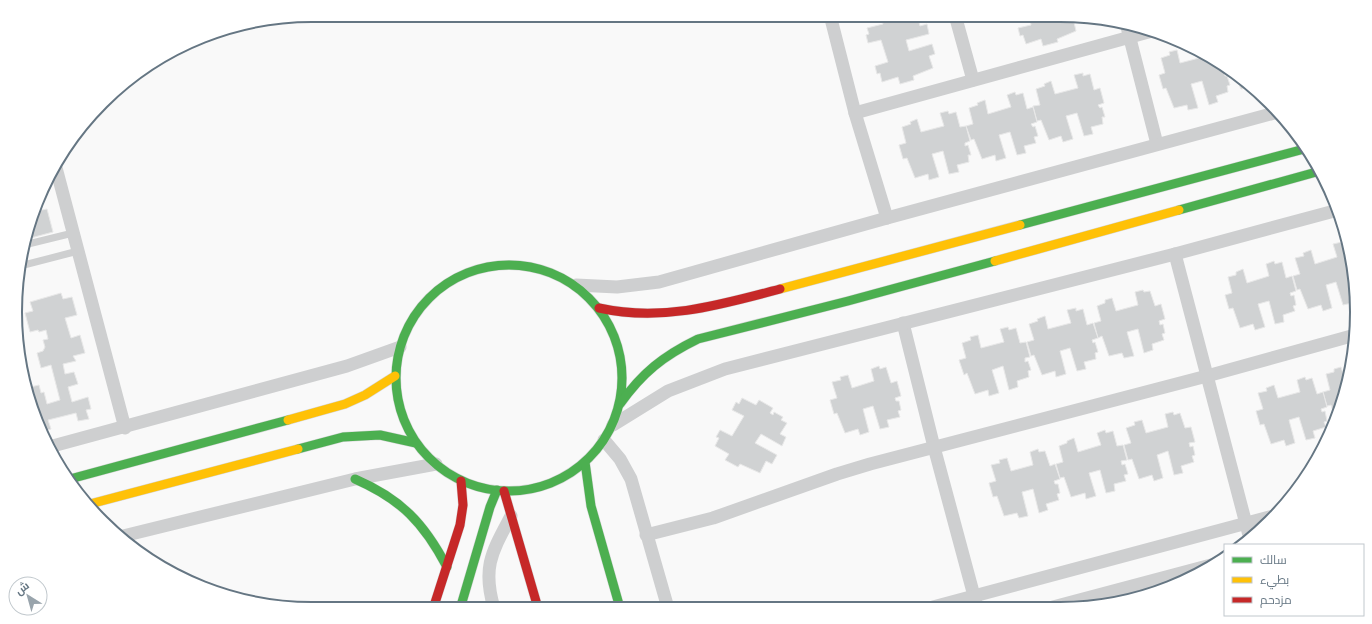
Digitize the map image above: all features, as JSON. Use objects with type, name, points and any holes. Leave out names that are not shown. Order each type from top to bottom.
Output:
[{"type":"street","points":[[832,22],[855,113],[887,218]]},
{"type":"street","points":[[957,22],[973,80]]},
{"type":"street","points":[[1128,30],[1157,144]]},
{"type":"street","points":[[855,113],[1142,34]]},
{"type":"street","points":[[576,285],[617,287],[659,282],[887,218],[1271,114]]},
{"type":"street","points":[[600,308],[637,315],[666,315],[722,305],[1300,150]]},
{"type":"street","points":[[620,404],[635,383],[654,365],[675,350],[698,339],[848,301],[1314,173]]},
{"type":"street","points":[[58,174],[125,428]]},
{"type":"street","points":[[613,425],[668,391],[706,375],[1175,254],[1332,212]]},
{"type":"street","points":[[1175,254],[1248,532]]},
{"type":"street","points":[[518,264],[548,270],[576,285],[600,308],[613,329],[621,353],[623,378],[620,404],[613,425],[604,440],[584,462],[561,479],[533,488],[501,491],[479,487],[461,481],[436,464],[416,443],[405,422],[398,400],[396,376],[400,347],[412,319],[432,294],[457,276],[486,266],[518,264]]},
{"type":"street","points":[[903,323],[934,447],[976,601],[1263,518]]},
{"type":"street","points":[[646,535],[713,518],[837,474],[934,447],[1207,376],[1349,337]]},
{"type":"street","points":[[55,446],[125,428],[347,366],[400,347]]},
{"type":"street","points":[[74,478],[345,404],[365,395],[396,376]]},
{"type":"street","points":[[94,503],[343,437],[380,436],[416,443]]},
{"type":"street","points":[[604,440],[620,459],[630,480],[666,602]]},
{"type":"street","points":[[584,462],[593,513],[618,602]]},
{"type":"street","points":[[128,536],[355,479],[436,464]]},
{"type":"street","points":[[355,479],[381,491],[411,512],[430,535],[447,567]]},
{"type":"street","points":[[435,602],[460,525],[463,505],[461,481]]},
{"type":"street","points":[[501,491],[511,516],[536,602]]},
{"type":"street","points":[[462,602],[490,507],[501,491]]},
{"type":"street","points":[[492,602],[488,587],[490,561],[511,516]]},
{"type":"street","points":[[1075,601],[1191,570]]},
{"type":"lane","points":[[31,243],[73,233]]},
{"type":"lane","points":[[26,264],[78,251]]},
{"type":"building","points":[[882,22],[919,22],[920,26],[927,24],[929,34],[906,40],[909,51],[932,44],[935,54],[929,56],[933,68],[913,76],[914,80],[900,84],[898,77],[882,82],[880,73],[877,74],[875,66],[888,62],[881,40],[868,43],[866,35],[869,34],[867,28],[883,24]]},
{"type":"building","points":[[1030,22],[1074,23],[1076,31],[1057,39],[1058,42],[1043,46],[1041,39],[1026,44],[1023,35],[1020,36],[1018,28],[1031,25]]},
{"type":"building","points":[[1177,50],[1180,63],[1199,58],[1221,71],[1225,76],[1227,76],[1230,85],[1227,86],[1228,92],[1216,96],[1218,102],[1209,105],[1202,81],[1191,84],[1198,108],[1188,110],[1187,105],[1174,108],[1166,88],[1163,89],[1159,75],[1165,73],[1161,58],[1170,55],[1169,52]]},
{"type":"building","points":[[1083,73],[1083,76],[1090,74],[1094,90],[1100,88],[1104,103],[1098,105],[1100,108],[1102,107],[1105,117],[1102,117],[1103,124],[1091,127],[1093,134],[1084,136],[1077,113],[1066,116],[1073,139],[1063,142],[1061,136],[1049,140],[1041,120],[1037,121],[1033,106],[1040,105],[1036,89],[1045,86],[1044,84],[1051,81],[1055,94],[1078,88],[1074,75]]},
{"type":"building","points":[[1238,83],[1244,88],[1241,89]]},
{"type":"building","points":[[1015,92],[1016,95],[1023,93],[1027,109],[1033,107],[1037,122],[1031,124],[1033,127],[1035,126],[1038,136],[1034,137],[1036,143],[1024,146],[1026,153],[1017,155],[1010,132],[999,135],[1006,158],[996,161],[995,155],[982,159],[974,139],[971,140],[966,126],[973,124],[969,108],[978,105],[977,103],[985,100],[988,114],[1011,107],[1007,95]]},
{"type":"building","points":[[948,111],[949,114],[956,112],[960,127],[966,126],[970,141],[965,143],[965,146],[968,145],[971,155],[968,155],[969,162],[957,165],[959,172],[949,174],[943,151],[932,154],[939,177],[929,180],[928,174],[915,178],[907,158],[903,159],[899,145],[906,143],[902,127],[911,124],[910,122],[917,119],[921,132],[944,126],[940,113]]},
{"type":"building","points":[[47,209],[53,232],[32,238],[37,219],[40,210]]},
{"type":"building","points":[[1341,242],[1348,274],[1350,304],[1343,305],[1336,282],[1326,285],[1332,308],[1323,311],[1321,305],[1308,309],[1300,289],[1297,290],[1293,276],[1300,274],[1295,258],[1304,256],[1303,253],[1311,250],[1315,264],[1337,257],[1333,244]]},
{"type":"building","points":[[1274,261],[1275,264],[1282,262],[1286,278],[1292,276],[1296,291],[1290,293],[1291,296],[1294,295],[1296,305],[1293,306],[1295,311],[1283,315],[1284,322],[1275,324],[1269,301],[1258,304],[1265,327],[1255,330],[1253,324],[1240,328],[1233,308],[1229,309],[1225,295],[1232,293],[1228,277],[1236,275],[1236,272],[1243,269],[1247,283],[1269,276],[1266,264]]},
{"type":"building","points":[[1143,290],[1144,292],[1150,291],[1155,306],[1161,304],[1165,319],[1159,321],[1160,325],[1163,324],[1165,333],[1162,334],[1164,340],[1152,344],[1153,350],[1144,353],[1138,329],[1127,332],[1134,356],[1124,358],[1122,353],[1109,356],[1102,336],[1098,338],[1094,323],[1101,321],[1097,306],[1105,303],[1105,300],[1112,298],[1116,311],[1138,305],[1135,292]]},
{"type":"building","points":[[61,293],[63,299],[72,297],[77,315],[65,318],[71,338],[80,335],[85,353],[73,356],[76,361],[63,364],[65,374],[74,372],[78,384],[68,387],[72,402],[88,397],[91,409],[86,410],[89,419],[78,421],[76,413],[48,420],[51,429],[47,430],[37,405],[32,387],[39,385],[41,393],[44,392],[47,404],[60,400],[51,365],[41,368],[37,353],[43,351],[45,347],[43,340],[48,339],[46,330],[30,332],[25,313],[33,311],[30,302]]},
{"type":"building","points":[[1076,308],[1076,311],[1083,309],[1087,325],[1093,323],[1098,338],[1092,340],[1093,343],[1095,342],[1098,352],[1095,353],[1096,359],[1084,362],[1086,369],[1077,371],[1070,348],[1060,351],[1066,374],[1056,377],[1055,371],[1042,375],[1034,355],[1031,356],[1027,342],[1034,340],[1029,324],[1038,321],[1037,319],[1045,316],[1048,329],[1071,323],[1067,310]]},
{"type":"building","points":[[1008,327],[1009,330],[1016,328],[1020,343],[1026,342],[1030,357],[1025,358],[1025,362],[1028,361],[1031,370],[1028,371],[1029,377],[1017,381],[1018,387],[1009,390],[1003,366],[992,370],[999,393],[989,396],[988,390],[975,394],[967,373],[964,375],[959,360],[966,358],[962,343],[971,340],[970,337],[978,335],[981,348],[1004,342],[1000,329]]},
{"type":"building","points":[[879,366],[880,369],[886,367],[891,383],[897,381],[901,396],[895,398],[896,401],[899,401],[901,410],[898,411],[900,417],[887,420],[889,427],[880,429],[873,406],[863,409],[869,432],[860,435],[858,429],[845,433],[837,413],[834,414],[830,400],[837,398],[832,382],[841,380],[840,377],[848,375],[852,388],[874,381],[871,369]]},
{"type":"building","points":[[1341,367],[1343,374],[1333,411],[1331,405],[1327,406],[1323,392],[1330,390],[1326,374],[1334,372],[1334,369]]},
{"type":"building","points":[[1305,377],[1306,380],[1312,378],[1317,394],[1323,392],[1327,407],[1321,409],[1322,412],[1325,411],[1327,421],[1324,422],[1326,427],[1313,431],[1315,438],[1306,440],[1299,417],[1289,420],[1295,443],[1286,446],[1284,440],[1271,444],[1264,424],[1260,425],[1256,411],[1263,409],[1258,393],[1267,391],[1266,388],[1274,385],[1278,398],[1300,392],[1297,380]]},
{"type":"building","points":[[742,398],[756,405],[759,400],[773,408],[770,413],[773,415],[774,412],[783,417],[781,420],[787,423],[780,434],[786,437],[782,446],[761,434],[755,443],[777,455],[772,464],[766,461],[760,473],[740,464],[738,467],[725,460],[729,454],[715,446],[719,438],[716,437],[720,430],[732,436],[744,416],[732,410],[736,402],[739,404]]},
{"type":"building","points":[[1173,412],[1174,415],[1180,413],[1185,428],[1191,427],[1195,442],[1189,443],[1190,447],[1193,446],[1195,455],[1192,456],[1194,462],[1181,466],[1183,473],[1174,475],[1168,451],[1157,455],[1163,478],[1154,481],[1152,475],[1139,479],[1132,459],[1128,460],[1124,445],[1131,443],[1126,428],[1135,425],[1134,422],[1142,420],[1146,433],[1168,427],[1165,414]]},
{"type":"building","points":[[1105,430],[1106,433],[1113,431],[1117,446],[1123,445],[1127,460],[1121,461],[1122,465],[1125,464],[1128,474],[1124,475],[1126,481],[1114,484],[1115,491],[1106,493],[1100,470],[1089,473],[1096,496],[1086,499],[1085,493],[1071,497],[1064,477],[1060,478],[1056,464],[1063,462],[1059,446],[1074,438],[1078,452],[1101,445],[1097,433]]},
{"type":"building","points":[[1038,449],[1039,452],[1045,451],[1050,466],[1055,464],[1060,479],[1054,481],[1055,484],[1058,484],[1060,493],[1057,494],[1059,500],[1046,504],[1048,510],[1039,513],[1033,489],[1022,492],[1028,516],[1019,518],[1017,513],[1004,516],[997,496],[993,497],[989,483],[996,481],[991,465],[1000,463],[999,460],[1007,458],[1011,471],[1033,465],[1030,452]]},
{"type":"traffic: fast","points":[[1020,225],[1300,150]]},
{"type":"traffic: fast","points":[[1179,210],[1314,173]]},
{"type":"traffic: fast","points":[[620,404],[628,393],[654,366],[674,352],[698,339],[848,301],[995,261]]},
{"type":"traffic: fast","points":[[498,265],[520,265],[552,273],[562,278],[581,290],[597,306],[614,335],[620,356],[622,378],[620,400],[614,421],[597,450],[581,466],[552,483],[520,491],[498,491],[466,483],[456,478],[437,466],[421,450],[404,421],[396,389],[396,367],[404,335],[409,325],[421,306],[437,290],[466,273],[498,265]]},
{"type":"traffic: fast","points":[[74,478],[288,420]]},
{"type":"traffic: fast","points":[[298,449],[343,437],[380,435],[416,443]]},
{"type":"traffic: fast","points":[[585,462],[591,506],[618,602]]},
{"type":"traffic: fast","points":[[355,479],[386,495],[410,514],[420,525],[447,567]]},
{"type":"traffic: fast","points":[[462,602],[490,507],[497,490]]},
{"type":"traffic: slow","points":[[995,261],[1179,210]]},
{"type":"traffic: slow","points":[[780,289],[1020,225]]},
{"type":"traffic: slow","points":[[288,420],[345,404],[365,395],[395,376]]},
{"type":"traffic: slow","points":[[94,503],[298,449]]},
{"type":"traffic: jam","points":[[599,308],[622,312],[645,313],[691,310],[735,301],[780,289]]},
{"type":"traffic: jam","points":[[435,602],[460,525],[463,505],[461,481]]},
{"type":"traffic: jam","points":[[504,491],[536,602]]}]
